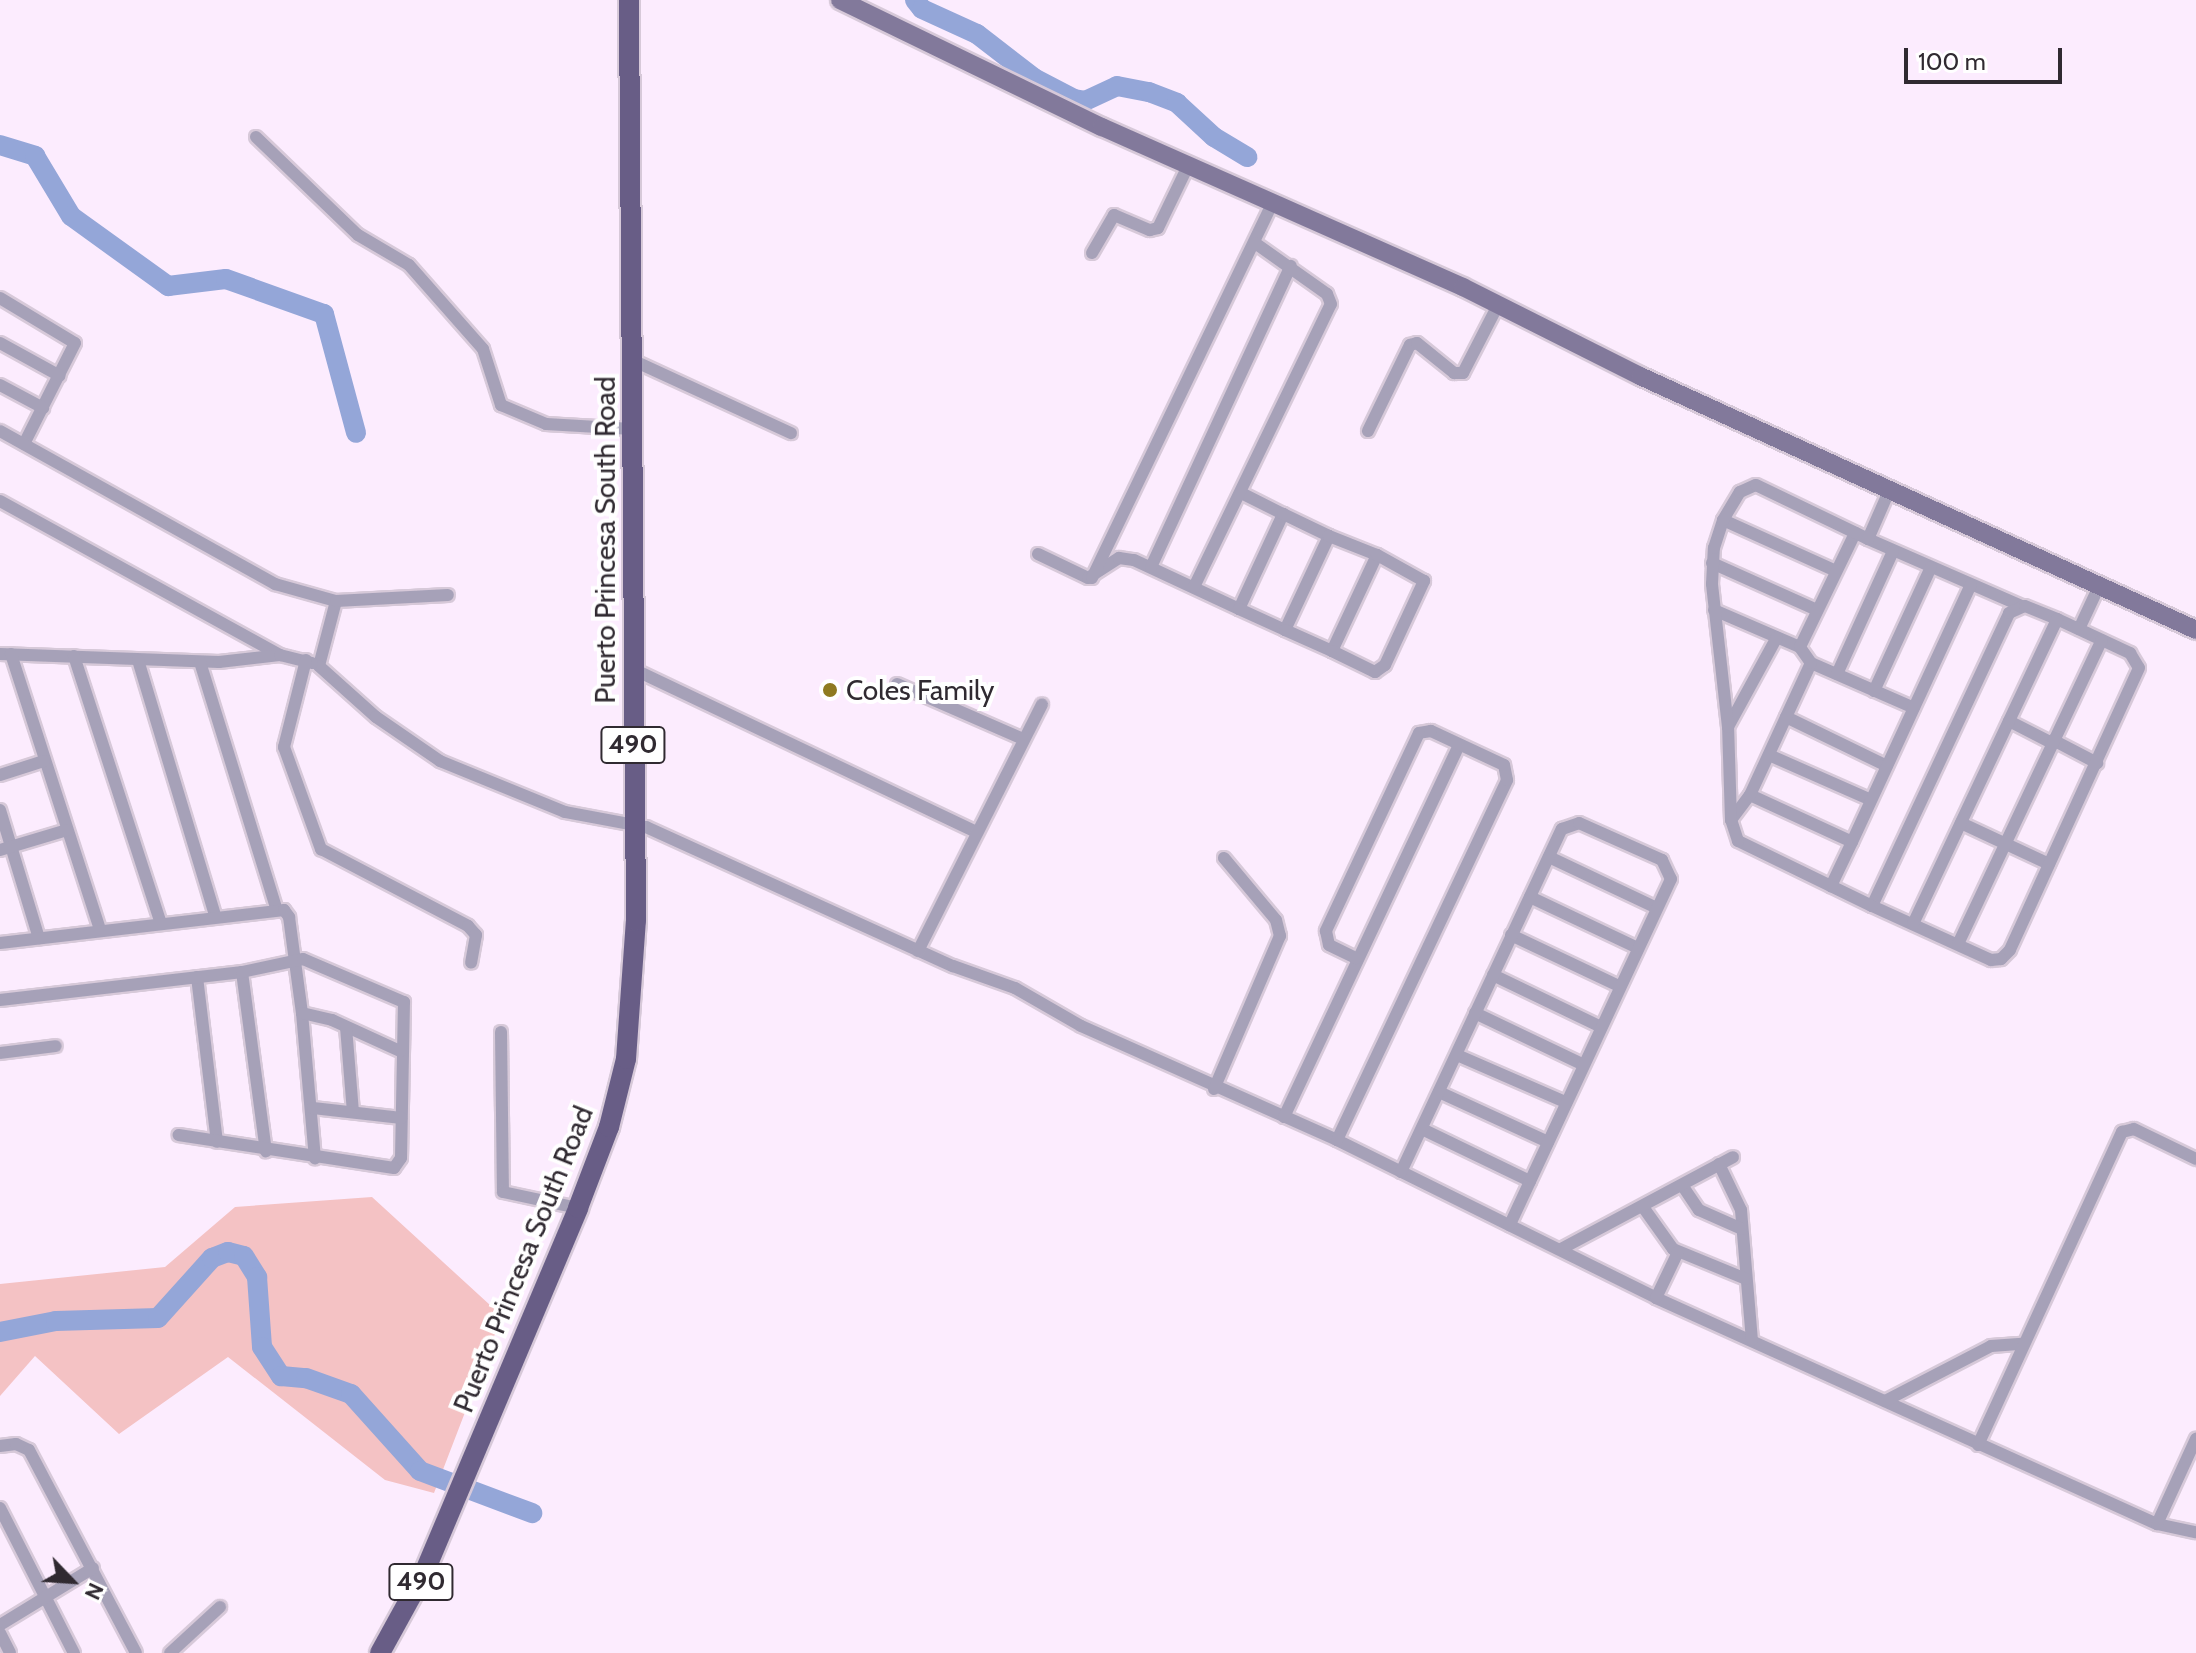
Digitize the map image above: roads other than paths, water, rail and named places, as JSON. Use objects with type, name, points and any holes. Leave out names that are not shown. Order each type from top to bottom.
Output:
[{"type":"main road","name":"Puerto Princesa South Road","points":[[380,1653],[406,1613],[578,1208],[609,1127],[626,1059],[635,984],[629,0]]},
{"type":"street","points":[[840,0],[1188,166],[1498,305],[2196,630]]},
{"type":"street","points":[[256,137],[358,235],[409,265],[483,349],[501,405],[546,424],[632,429]]},
{"type":"street","points":[[1092,253],[1114,215],[1150,230],[1158,228],[1188,166]]},
{"type":"street","points":[[1092,578],[1272,204]]},
{"type":"street","points":[[1194,587],[1331,304],[1327,294],[1255,243]]},
{"type":"street","points":[[1151,567],[1291,266]]},
{"type":"street","points":[[0,298],[74,340],[60,376],[24,444]]},
{"type":"street","points":[[1368,431],[1410,345],[1417,343],[1454,373],[1463,373],[1498,305]]},
{"type":"street","points":[[0,343],[60,376]]},
{"type":"street","points":[[632,360],[791,433]]},
{"type":"street","points":[[0,385],[43,408]]},
{"type":"street","points":[[0,431],[275,584],[336,601],[448,595]]},
{"type":"street","points":[[1756,485],[1868,539],[2079,629],[2133,656],[2139,668],[2005,956],[1991,960],[1742,844],[1734,835],[1728,727],[1714,610],[1712,563],[1723,520],[1740,492],[1756,485]]},
{"type":"street","points":[[1868,539],[1890,489]]},
{"type":"street","points":[[1092,578],[1119,558],[1151,567],[1375,672],[1385,665],[1424,581],[1377,555],[1329,536],[1241,493]]},
{"type":"street","points":[[0,501],[280,655],[312,663],[376,717],[440,761],[565,812],[634,824],[918,951],[1015,988],[1081,1026],[1214,1089],[1337,1140],[1656,1298],[2157,1524],[2196,1532]]},
{"type":"street","points":[[1239,609],[1283,514]]},
{"type":"street","points":[[1723,520],[1836,571]]},
{"type":"street","points":[[1800,647],[1855,533]]},
{"type":"street","points":[[1285,630],[1329,536]]},
{"type":"street","points":[[1837,674],[1893,551]]},
{"type":"street","points":[[1038,554],[1092,578]]},
{"type":"street","points":[[1332,651],[1377,555]]},
{"type":"street","points":[[1712,563],[1817,610]]},
{"type":"street","points":[[1874,691],[1931,567]]},
{"type":"street","points":[[2079,629],[2100,584]]},
{"type":"street","points":[[1831,886],[1971,585]]},
{"type":"street","points":[[336,601],[284,747],[321,849],[468,926],[476,935],[471,963]]},
{"type":"street","points":[[1872,906],[2007,618],[2021,606]]},
{"type":"street","points":[[1714,610],[1800,647],[1811,663],[1914,708]]},
{"type":"street","points":[[1913,924],[2057,619]]},
{"type":"street","points":[[1728,727],[1777,637]]},
{"type":"street","points":[[1958,944],[2102,640]]},
{"type":"street","points":[[100,930],[5,654],[200,662],[280,655]]},
{"type":"street","points":[[74,656],[160,921]]},
{"type":"street","points":[[138,660],[215,915]]},
{"type":"street","points":[[200,662],[276,907],[289,917],[313,1108],[315,1158]]},
{"type":"street","points":[[1731,820],[1750,795],[1811,663]]},
{"type":"street","points":[[633,669],[976,832]]},
{"type":"street","points":[[897,684],[1023,739]]},
{"type":"street","points":[[918,951],[1042,704]]},
{"type":"street","points":[[1786,717],[1887,766]]},
{"type":"street","points":[[2009,721],[2097,763]]},
{"type":"street","points":[[1337,1140],[1508,775],[1504,765],[1427,730],[1417,737],[1326,931],[1329,945],[1356,958]]},
{"type":"street","points":[[1284,1117],[1356,958],[1459,745]]},
{"type":"street","points":[[1769,755],[1871,800]]},
{"type":"street","points":[[0,775],[44,761]]},
{"type":"street","points":[[1750,795],[1852,842]]},
{"type":"street","points":[[0,810],[6,848],[39,938]]},
{"type":"street","points":[[1401,1172],[1562,829],[1574,822],[1648,854],[1666,863],[1671,872],[1510,1225]]},
{"type":"street","points":[[1961,823],[2049,864]]},
{"type":"street","points":[[6,848],[67,830]]},
{"type":"street","points":[[1549,857],[1657,908]]},
{"type":"street","points":[[1214,1089],[1280,936],[1276,920],[1224,858]]},
{"type":"street","points":[[1530,897],[1638,948]]},
{"type":"street","points":[[0,943],[276,907]]},
{"type":"street","points":[[1511,935],[1619,986]]},
{"type":"street","points":[[0,1000],[242,972],[295,959],[320,963],[401,999],[401,1158],[394,1168],[266,1151],[179,1135]]},
{"type":"street","points":[[242,972],[266,1151]]},
{"type":"street","points":[[1493,975],[1599,1026]]},
{"type":"street","points":[[197,977],[217,1142]]},
{"type":"street","points":[[302,1013],[346,1027],[400,1051]]},
{"type":"street","points":[[1475,1013],[1582,1064]]},
{"type":"street","points":[[346,1027],[353,1112]]},
{"type":"street","points":[[501,1032],[503,1192],[578,1208]]},
{"type":"street","points":[[0,1053],[56,1046]]},
{"type":"street","points":[[1457,1055],[1565,1102]]},
{"type":"street","points":[[1439,1092],[1548,1142]]},
{"type":"street","points":[[313,1108],[401,1118]]},
{"type":"street","points":[[1422,1129],[1530,1181]]},
{"type":"street","points":[[1978,1445],[2122,1132],[2134,1129],[2196,1159]]},
{"type":"street","points":[[1561,1249],[1733,1157]]},
{"type":"street","points":[[1719,1164],[1739,1200],[1752,1340]]},
{"type":"street","points":[[1682,1185],[1699,1210],[1742,1229]]},
{"type":"street","points":[[1643,1207],[1663,1240],[1678,1252],[1746,1279]]},
{"type":"street","points":[[1656,1298],[1678,1252]]},
{"type":"street","points":[[1885,1401],[1991,1346],[2022,1344]]},
{"type":"street","points":[[2157,1524],[2196,1439]]},
{"type":"street","points":[[0,1446],[16,1444],[29,1450],[136,1653]]},
{"type":"street","points":[[0,1508],[74,1653]]},
{"type":"street","points":[[0,1625],[93,1568]]},
{"type":"street","points":[[170,1653],[220,1607]]},
{"type":"street","points":[[0,1633],[10,1653]]},
{"type":"waterway","points":[[915,0],[922,9],[977,34],[1034,78],[1074,99],[1085,101],[1117,86],[1149,92],[1177,103],[1214,137],[1247,157]]},
{"type":"waterway","points":[[0,145],[35,156],[71,216],[168,286],[226,279],[324,314],[356,433]]},
{"type":"waterway","points":[[0,1332],[56,1321],[158,1318],[212,1258],[228,1252],[244,1256],[257,1277],[262,1347],[281,1376],[306,1378],[351,1394],[420,1471],[532,1513]]},
{"type":"place","name":"Coles Family","points":[[830,690]]}]
